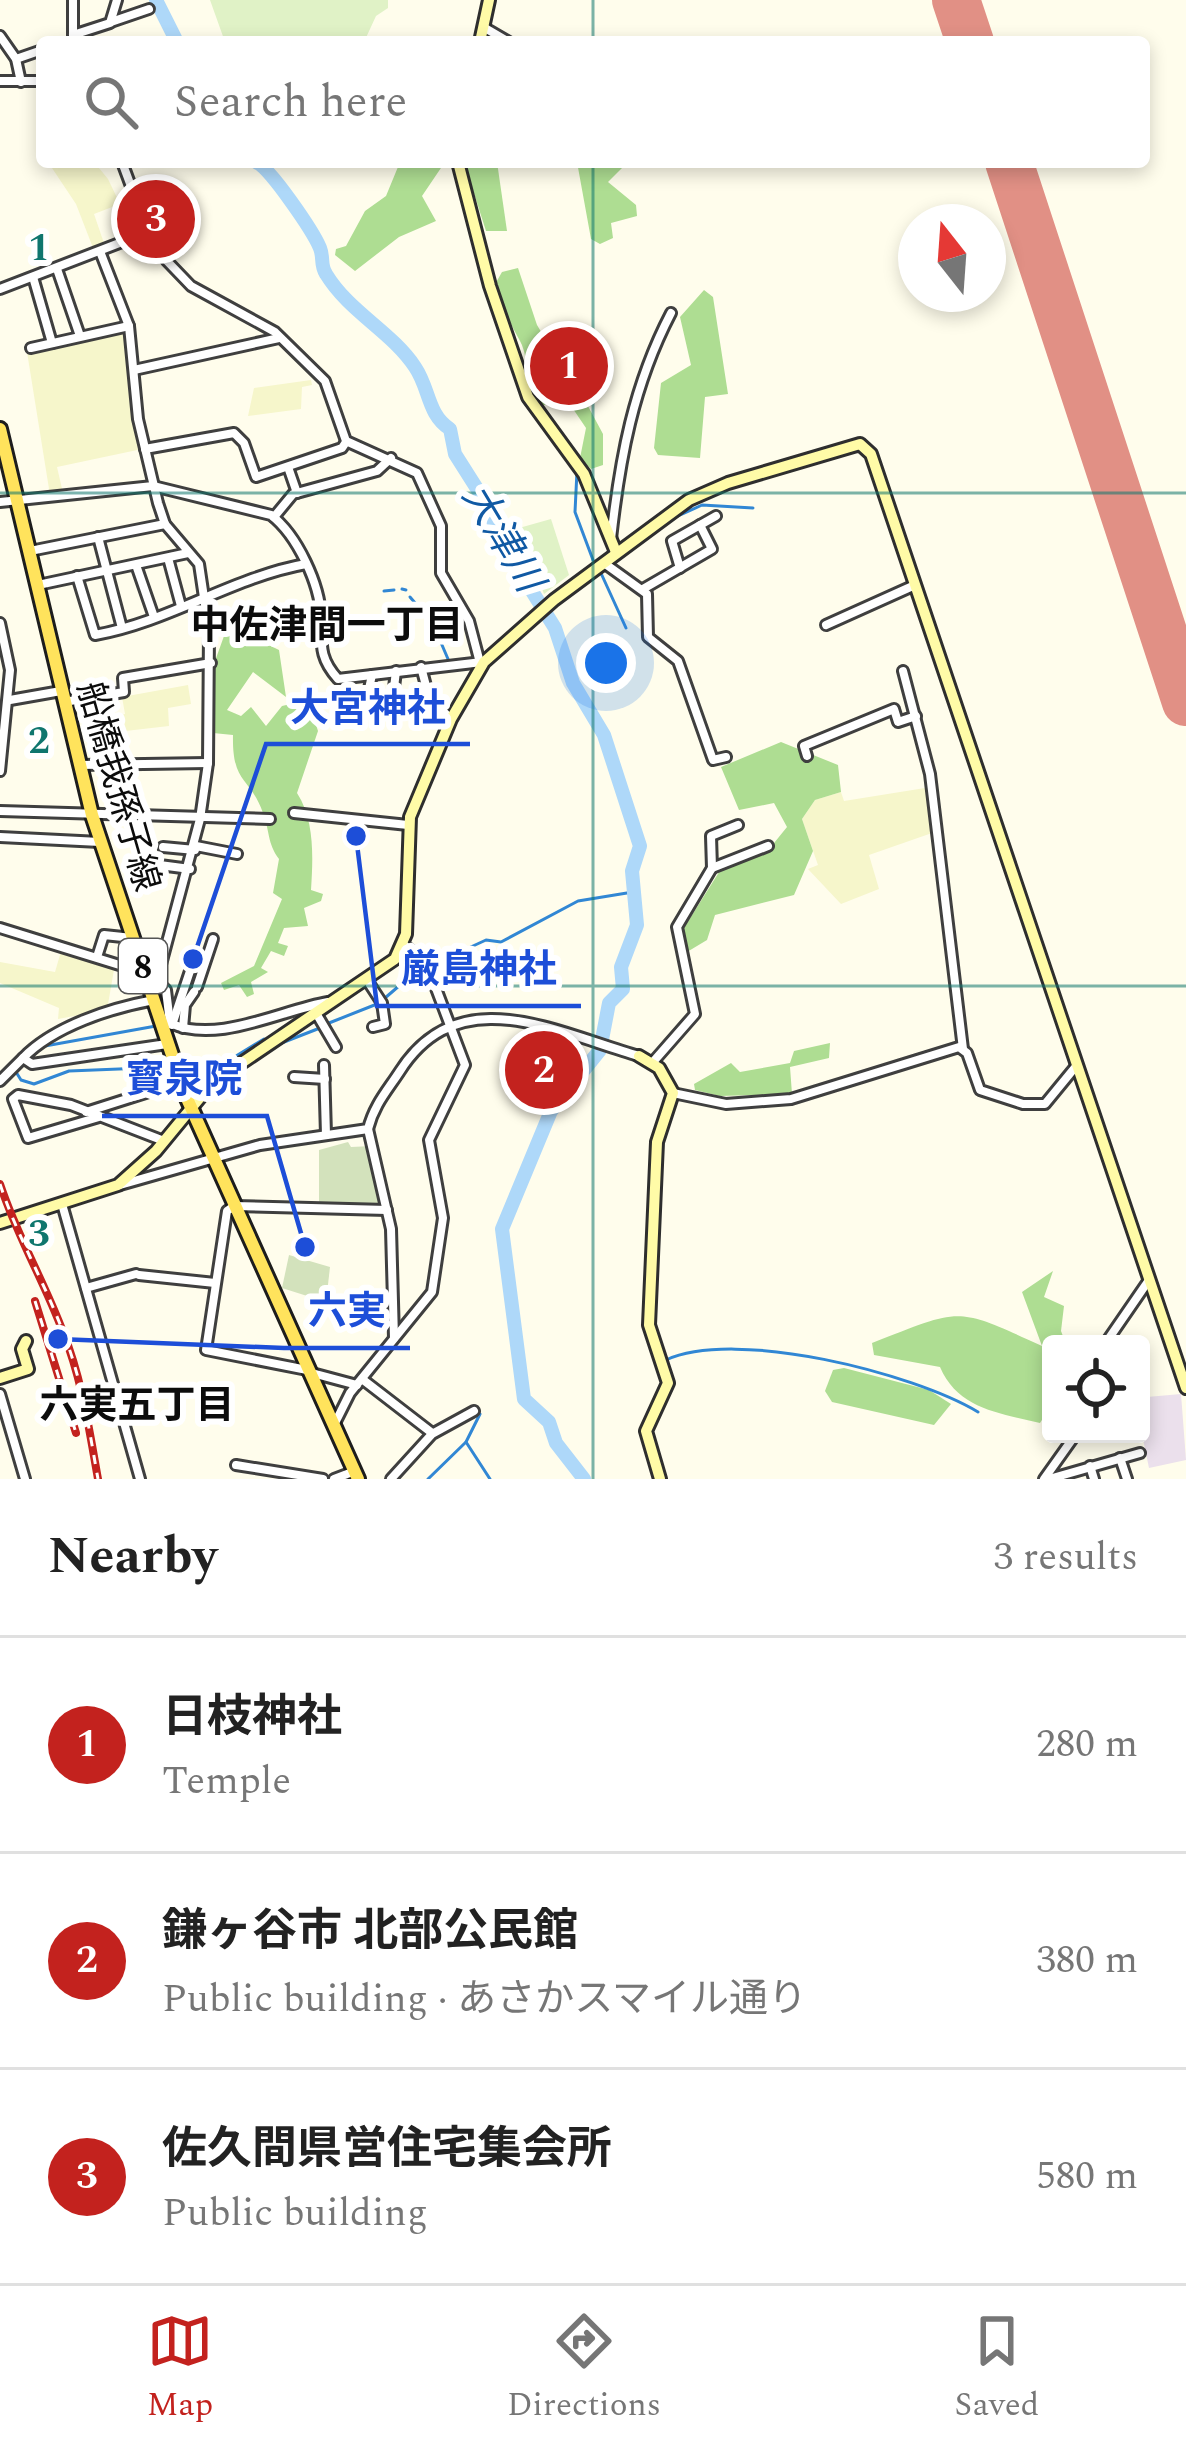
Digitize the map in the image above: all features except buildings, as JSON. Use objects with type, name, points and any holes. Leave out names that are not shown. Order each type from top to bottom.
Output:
[{"type":"main road","name":"船橋我孫子線","points":[[0,429],[92,815],[190,1109],[357,1475]]},
{"type":"street","points":[[110,23],[117,0]]},
{"type":"street","points":[[482,36],[489,0]]},
{"type":"street","points":[[72,36],[74,2]]},
{"type":"street","points":[[81,36],[149,10]]},
{"type":"street","points":[[485,28],[499,36]]},
{"type":"street","points":[[0,36],[16,59],[21,82]]},
{"type":"street","points":[[16,59],[36,52]]},
{"type":"street","points":[[0,81],[36,81]]},
{"type":"street","points":[[124,168],[148,232],[191,286],[258,319],[325,381],[346,442]]},
{"type":"street","points":[[460,168],[490,286],[528,397],[584,474],[614,547]]},
{"type":"street","points":[[0,289],[101,254],[148,232]]},
{"type":"street","points":[[101,254],[129,326],[146,449],[165,524],[199,564],[211,663],[208,763],[195,848],[149,978]]},
{"type":"street","points":[[57,269],[80,335]]},
{"type":"street","points":[[33,277],[52,343]]},
{"type":"street","points":[[614,547],[620,458],[640,377],[671,313]]},
{"type":"street","points":[[31,348],[129,326]]},
{"type":"street","points":[[134,370],[280,338]]},
{"type":"street","points":[[146,449],[234,433],[244,443],[256,477],[346,442],[391,458],[420,478],[441,526],[441,573],[469,621],[481,661]]},
{"type":"street","points":[[0,928],[50,938],[149,978],[166,990],[166,1014],[172,1025],[183,1028],[253,1022],[335,1001],[390,964],[404,945],[409,825],[481,661],[603,562],[614,547],[663,517],[728,483],[860,444],[871,454],[1186,1388]]},
{"type":"street","points":[[274,517],[297,493],[377,471],[391,458]]},
{"type":"street","points":[[288,467],[297,493]]},
{"type":"street","points":[[0,502],[154,486],[274,517],[306,564],[321,617],[321,650],[336,682],[481,661]]},
{"type":"street","points":[[680,568],[669,546],[716,516]]},
{"type":"street","points":[[663,517],[678,537]]},
{"type":"street","points":[[28,551],[165,524]]},
{"type":"street","points":[[644,589],[712,549],[700,525]]},
{"type":"street","points":[[98,537],[122,628]]},
{"type":"street","points":[[37,586],[188,553]]},
{"type":"street","points":[[168,558],[182,606]]},
{"type":"street","points":[[603,562],[644,589],[650,602],[648,637],[678,661],[713,760],[726,757]]},
{"type":"street","points":[[77,576],[95,635],[237,589],[264,572],[306,564]]},
{"type":"street","points":[[136,565],[154,617]]},
{"type":"street","points":[[826,626],[915,585]]},
{"type":"street","points":[[0,771],[4,711],[10,700],[1,630]]},
{"type":"street","points":[[10,700],[124,692],[123,678],[211,663]]},
{"type":"street","points":[[421,668],[429,698],[452,719]]},
{"type":"street","points":[[393,696],[396,671]]},
{"type":"street","points":[[903,671],[930,774],[963,1049],[980,1090],[1023,1104],[1046,1104],[1077,1066]]},
{"type":"street","points":[[368,693],[372,674]]},
{"type":"street","points":[[807,756],[804,746],[894,710],[898,722],[916,716]]},
{"type":"street","points":[[79,765],[208,763]]},
{"type":"street","points":[[0,811],[270,819]]},
{"type":"street","points":[[294,813],[409,825]]},
{"type":"street","points":[[653,1062],[688,1028],[694,1014],[696,1002],[677,927],[712,868],[711,836],[738,825]]},
{"type":"street","points":[[0,836],[100,842]]},
{"type":"street","points":[[712,868],[768,846]]},
{"type":"street","points":[[164,847],[237,854]]},
{"type":"street","points":[[152,864],[190,869]]},
{"type":"street","points":[[97,957],[104,935],[133,938]]},
{"type":"street","points":[[183,1028],[184,1005],[196,989],[213,939]]},
{"type":"street","points":[[334,1425],[360,1382],[427,1301],[436,1274],[443,1218],[429,1140],[465,1065],[427,965],[404,945]]},
{"type":"street","points":[[172,1025],[192,965]]},
{"type":"street","points":[[367,980],[381,1001],[385,1024],[373,1027]]},
{"type":"street","points":[[0,1081],[38,1042],[154,1000]]},
{"type":"street","points":[[118,1185],[233,1066],[323,1021],[335,1001]]},
{"type":"street","points":[[394,1340],[394,1255],[368,1129],[374,1107],[412,1051],[449,1025],[496,1017],[639,1056],[653,1062],[673,1093],[726,1104],[791,1099],[963,1049]]},
{"type":"street","points":[[323,1021],[336,1047]]},
{"type":"street","points":[[23,1058],[32,1064],[169,1043]]},
{"type":"street","points":[[324,1065],[326,1135]]},
{"type":"street","points":[[294,1077],[325,1079]]},
{"type":"street","points":[[86,1112],[182,1082]]},
{"type":"street","points":[[660,1479],[646,1431],[668,1383],[649,1325],[657,1142],[673,1093]]},
{"type":"street","points":[[99,1117],[28,1138],[13,1099],[18,1095],[86,1112],[164,1141]]},
{"type":"street","points":[[0,1223],[212,1156],[368,1129]]},
{"type":"street","points":[[62,1204],[140,1479]]},
{"type":"street","points":[[387,1210],[234,1206],[227,1211],[206,1350],[360,1382],[432,1434]]},
{"type":"street","points":[[86,1288],[137,1275],[214,1283]]},
{"type":"street","points":[[1111,1335],[1149,1280]]},
{"type":"street","points":[[0,1378],[28,1369],[22,1349],[26,1342]]},
{"type":"street","points":[[0,1394],[25,1479]]},
{"type":"street","points":[[391,1479],[432,1434],[474,1411]]},
{"type":"street","points":[[1047,1479],[1070,1443]]},
{"type":"street","points":[[0,1455],[16,1450]]},
{"type":"street","points":[[1047,1479],[1140,1453]]},
{"type":"street","points":[[1120,1457],[1127,1479]]},
{"type":"street","points":[[236,1465],[323,1479]]},
{"type":"street","points":[[1090,1466],[1094,1479]]},
{"type":"street","points":[[334,1479],[357,1475]]},
{"type":"shaded area","points":[[1181,1394],[1186,1460],[1149,1468],[1144,1443],[1150,1443],[1150,1397]]},
{"type":"green space","points":[[210,0],[388,0],[388,8],[376,16],[367,36],[223,36]]},
{"type":"green space","points":[[52,168],[99,168],[108,179],[120,204],[94,214],[106,249],[95,253],[76,204]]},
{"type":"green space","points":[[398,168],[441,168],[422,196],[436,221],[399,237],[355,271],[335,255],[336,249],[346,246],[365,211],[386,196]]},
{"type":"green space","points":[[466,168],[498,168],[507,231],[486,231]]},
{"type":"green space","points":[[578,168],[622,168],[608,182],[636,205],[637,216],[611,223],[613,238],[600,244],[591,239]]},
{"type":"green space","points":[[518,268],[537,325],[558,360],[576,349],[587,353],[590,364],[574,380],[603,434],[603,465],[591,469],[580,458],[586,428],[563,394],[541,407],[535,396],[523,349],[494,286],[502,272]]},
{"type":"green space","points":[[704,290],[713,297],[728,394],[705,397],[700,458],[658,455],[654,448],[661,383],[691,365],[680,317]]},
{"type":"green space","points":[[126,330],[142,449],[57,467],[63,493],[50,495],[27,352]]},
{"type":"green space","points":[[311,380],[312,385],[302,387],[301,409],[248,416],[254,388]]},
{"type":"green space","points":[[551,519],[569,575],[544,594],[519,528]]},
{"type":"green space","points":[[228,625],[279,650],[286,697],[253,672],[227,710],[241,716],[251,707],[266,726],[282,706],[308,700],[318,731],[297,793],[310,828],[311,890],[323,894],[321,901],[304,908],[308,926],[284,928],[278,943],[288,946],[284,956],[271,951],[261,968],[268,972],[251,982],[254,994],[247,997],[239,985],[224,990],[221,983],[254,966],[282,899],[273,893],[279,859],[258,801],[235,763],[233,735],[213,733],[215,661]]},
{"type":"green space","points":[[188,685],[191,704],[168,708],[169,726],[108,733],[105,718],[125,714],[122,697]]},
{"type":"green space","points":[[781,742],[838,765],[841,792],[815,800],[802,819],[813,851],[794,895],[715,915],[707,940],[687,952],[682,931],[721,869],[770,848],[787,827],[774,803],[739,810],[721,767]]},
{"type":"green space","points":[[925,788],[932,833],[869,855],[879,889],[841,904],[808,869],[818,865],[802,819],[815,800],[841,792],[844,801]]},
{"type":"green space","points":[[62,948],[115,964],[107,1010],[58,1019],[59,1008],[0,983],[0,962],[55,972]]},
{"type":"green space","points":[[830,1043],[829,1058],[790,1067],[792,1094],[720,1096],[695,1090],[694,1084],[731,1063],[740,1072],[790,1063],[794,1051]]},
{"type":"green space","points":[[348,1142],[351,1147],[372,1146],[383,1207],[319,1202],[319,1150]]},
{"type":"green space","points":[[289,1255],[330,1267],[326,1302],[282,1288]]},
{"type":"green space","points":[[1053,1271],[1044,1297],[1064,1306],[1063,1335],[1042,1335],[1042,1346],[1022,1292]]},
{"type":"green space","points":[[943,1318],[974,1318],[1042,1346],[1040,1423],[969,1401],[940,1367],[874,1355],[872,1343]]},
{"type":"green space","points":[[844,1368],[929,1390],[951,1404],[934,1425],[832,1402],[825,1391],[833,1370]]},
{"type":"waterway","name":"大津川","points":[[156,0],[174,36]]},
{"type":"waterway","name":"大津川","points":[[263,168],[309,228],[320,248],[324,271],[335,287],[415,367],[433,409],[450,429],[455,454],[481,495],[490,526],[508,532],[530,588],[555,628],[573,683],[604,735],[640,846],[632,871],[637,925],[621,967],[623,989],[609,1003],[600,1050],[551,1111],[502,1229],[524,1399],[549,1422],[556,1443],[584,1479]]},
{"type":"waterway","points":[[524,402],[535,416]]},
{"type":"waterway","points":[[539,422],[553,440]]},
{"type":"waterway","points":[[577,471],[575,512],[593,560]]},
{"type":"waterway","points":[[678,516],[702,505],[753,508]]},
{"type":"waterway","points":[[600,571],[626,628]]},
{"type":"waterway","points":[[565,599],[579,588]]},
{"type":"waterway","points":[[402,589],[406,590]]},
{"type":"waterway","points":[[384,591],[394,590]]},
{"type":"waterway","points":[[410,597],[433,624],[448,659]]},
{"type":"waterway","points":[[436,963],[486,940],[501,942],[578,901],[633,892]]},
{"type":"waterway","points":[[385,998],[421,967]]},
{"type":"waterway","points":[[329,1023],[377,1004]]},
{"type":"waterway","points":[[45,1046],[156,1026]]},
{"type":"waterway","points":[[279,1044],[320,1028]]},
{"type":"waterway","points":[[236,1056],[264,1039]]},
{"type":"waterway","points":[[185,1068],[186,1073],[227,1062]]},
{"type":"waterway","points":[[16,1072],[21,1080],[34,1084],[69,1071],[169,1067]]},
{"type":"waterway","points":[[666,1360],[697,1351],[735,1349],[824,1359],[912,1383],[978,1412]]},
{"type":"waterway","points":[[428,1479],[466,1442],[480,1414]]},
{"type":"waterway","points":[[466,1442],[490,1479]]},
{"type":"runway","points":[[956,0],[968,36]]},
{"type":"runway","points":[[1011,168],[1186,702]]},
{"type":"railway","points":[[0,1184],[70,1350],[98,1479]]},
{"type":"railway","points":[[35,1301],[76,1433]]},
{"type":"place","name":"佐久間県営住宅集会所","points":[[156,219]]},
{"type":"place","name":"日枝神社","points":[[569,366]]},
{"type":"place","name":"厳島神社","points":[[356,836]]},
{"type":"place","name":"大宮神社","points":[[193,959]]},
{"type":"place","name":"鎌ヶ谷市 北部公民館","points":[[544,1070]]},
{"type":"place","name":"寳泉院","points":[[305,1247]]},
{"type":"place","name":"六実","points":[[58,1339]]},
{"type":"district","name":"中佐津間一丁目","points":[[327,624]]},
{"type":"district","name":"六実五丁目","points":[[137,1404]]}]
